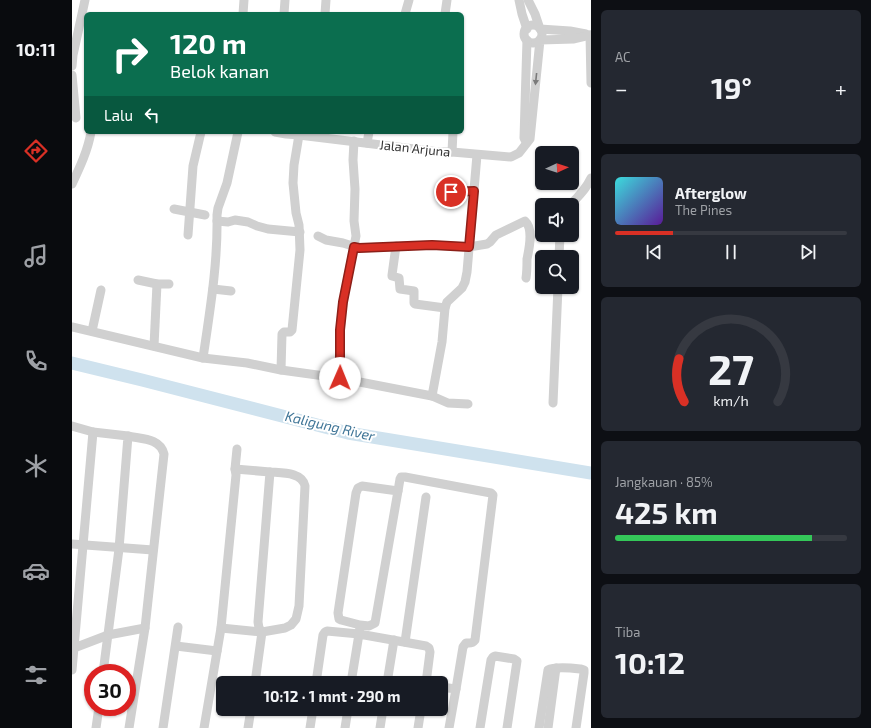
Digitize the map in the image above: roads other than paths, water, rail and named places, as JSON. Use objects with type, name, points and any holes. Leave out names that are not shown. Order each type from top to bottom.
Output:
[{"type":"street","points":[[84,12],[85,0]]},
{"type":"street","points":[[243,12],[244,0]]},
{"type":"street","points":[[284,12],[285,0]]},
{"type":"street","points":[[325,12],[326,0]]},
{"type":"street","points":[[406,12],[409,0]]},
{"type":"street","points":[[445,12],[447,0]]},
{"type":"street","points":[[519,0],[527,28],[525,33],[525,38],[527,40],[524,138],[526,143],[530,139],[542,33],[536,14],[528,0]]},
{"type":"street","points":[[72,66],[73,55],[84,14]]},
{"type":"street","points":[[527,28],[532,26],[540,29],[570,31],[590,35]]},
{"type":"street","points":[[527,40],[532,43],[540,40],[574,39],[590,35]]},
{"type":"street","points":[[590,35],[591,83]]},
{"type":"street","points":[[72,75],[74,118],[84,117]]},
{"type":"street","points":[[72,184],[84,158],[91,134]]},
{"type":"street","points":[[188,235],[193,166],[200,134]]},
{"type":"street","points":[[203,358],[213,289],[218,208],[227,183],[238,134]]},
{"type":"street","name":"Jalan Arjuna","points":[[286,134],[320,135],[367,143],[438,152],[511,157],[519,153],[524,148],[526,143]]},
{"type":"street","points":[[367,143],[369,134]]},
{"type":"street","points":[[452,152],[453,134]]},
{"type":"street","points":[[281,370],[282,334],[292,330],[300,256],[300,225],[296,214],[293,183],[294,165],[299,135]]},
{"type":"street","points":[[340,378],[340,330],[343,302],[356,236],[354,221],[354,141]]},
{"type":"street","points":[[432,396],[442,342],[445,308],[447,302],[462,288],[465,282],[477,155]]},
{"type":"street","points":[[577,198],[591,178]]},
{"type":"street","points":[[440,192],[474,191]]},
{"type":"street","points":[[174,210],[205,215]]},
{"type":"street","points":[[217,221],[228,222],[235,220],[248,222],[268,229],[300,232]]},
{"type":"street","points":[[318,236],[326,240],[359,248],[432,245],[469,247],[487,244],[496,235],[525,221],[529,228],[530,242],[526,278]]},
{"type":"street","points":[[396,246],[392,276],[399,278],[400,289],[414,291],[415,304],[445,308]]},
{"type":"street","points":[[138,280],[157,284],[169,284]]},
{"type":"street","points":[[154,346],[157,284]]},
{"type":"street","points":[[213,289],[231,291]]},
{"type":"street","points":[[92,331],[101,290]]},
{"type":"street","points":[[553,403],[558,294]]},
{"type":"street","points":[[72,327],[203,358],[247,362],[281,370],[340,378],[432,396],[448,403],[468,404]]},
{"type":"street","points":[[72,426],[93,432],[128,436],[156,442],[162,448],[164,454],[145,628],[129,728]]},
{"type":"street","points":[[72,670],[93,432]]},
{"type":"street","points":[[104,664],[119,548],[128,436]]},
{"type":"street","points":[[204,728],[221,628],[236,475],[235,468],[237,449]]},
{"type":"street","points":[[221,628],[262,632],[285,628],[291,625],[296,619],[299,606],[303,542],[304,482],[299,477],[284,473],[235,468]]},
{"type":"street","points":[[256,676],[262,632],[259,628],[258,622],[270,472]]},
{"type":"street","points":[[317,676],[324,633],[328,631],[360,629],[375,623],[401,477],[491,493],[493,495],[475,640],[471,643],[464,644],[463,647],[450,728]]},
{"type":"street","points":[[398,491],[362,486],[358,488],[338,613],[341,620],[360,629],[394,640],[426,646],[429,648],[430,652],[427,676]]},
{"type":"street","points":[[405,642],[426,497]]},
{"type":"street","points":[[72,544],[153,550]]},
{"type":"street","points":[[163,728],[178,627]]},
{"type":"street","points":[[74,648],[108,635],[145,628]]},
{"type":"street","points":[[352,676],[360,629]]},
{"type":"street","points":[[388,676],[394,640]]},
{"type":"street","points":[[176,646],[217,651]]},
{"type":"street","points":[[480,728],[491,660],[495,656],[514,659],[517,661],[507,728]]},
{"type":"street","points":[[539,728],[548,670],[556,668],[584,670],[576,728]]},
{"type":"street","points":[[548,728],[556,668]]},
{"type":"street","points":[[448,688],[456,689]]},
{"type":"street","points":[[96,728],[98,716]]},
{"type":"street","points":[[248,728],[250,716]]},
{"type":"street","points":[[310,728],[312,716]]},
{"type":"street","points":[[344,728],[347,716]]},
{"type":"street","points":[[380,728],[382,716]]},
{"type":"street","points":[[418,728],[420,716]]},
{"type":"waterway","name":"Kaligung River","points":[[72,363],[348,433],[591,473]]}]
